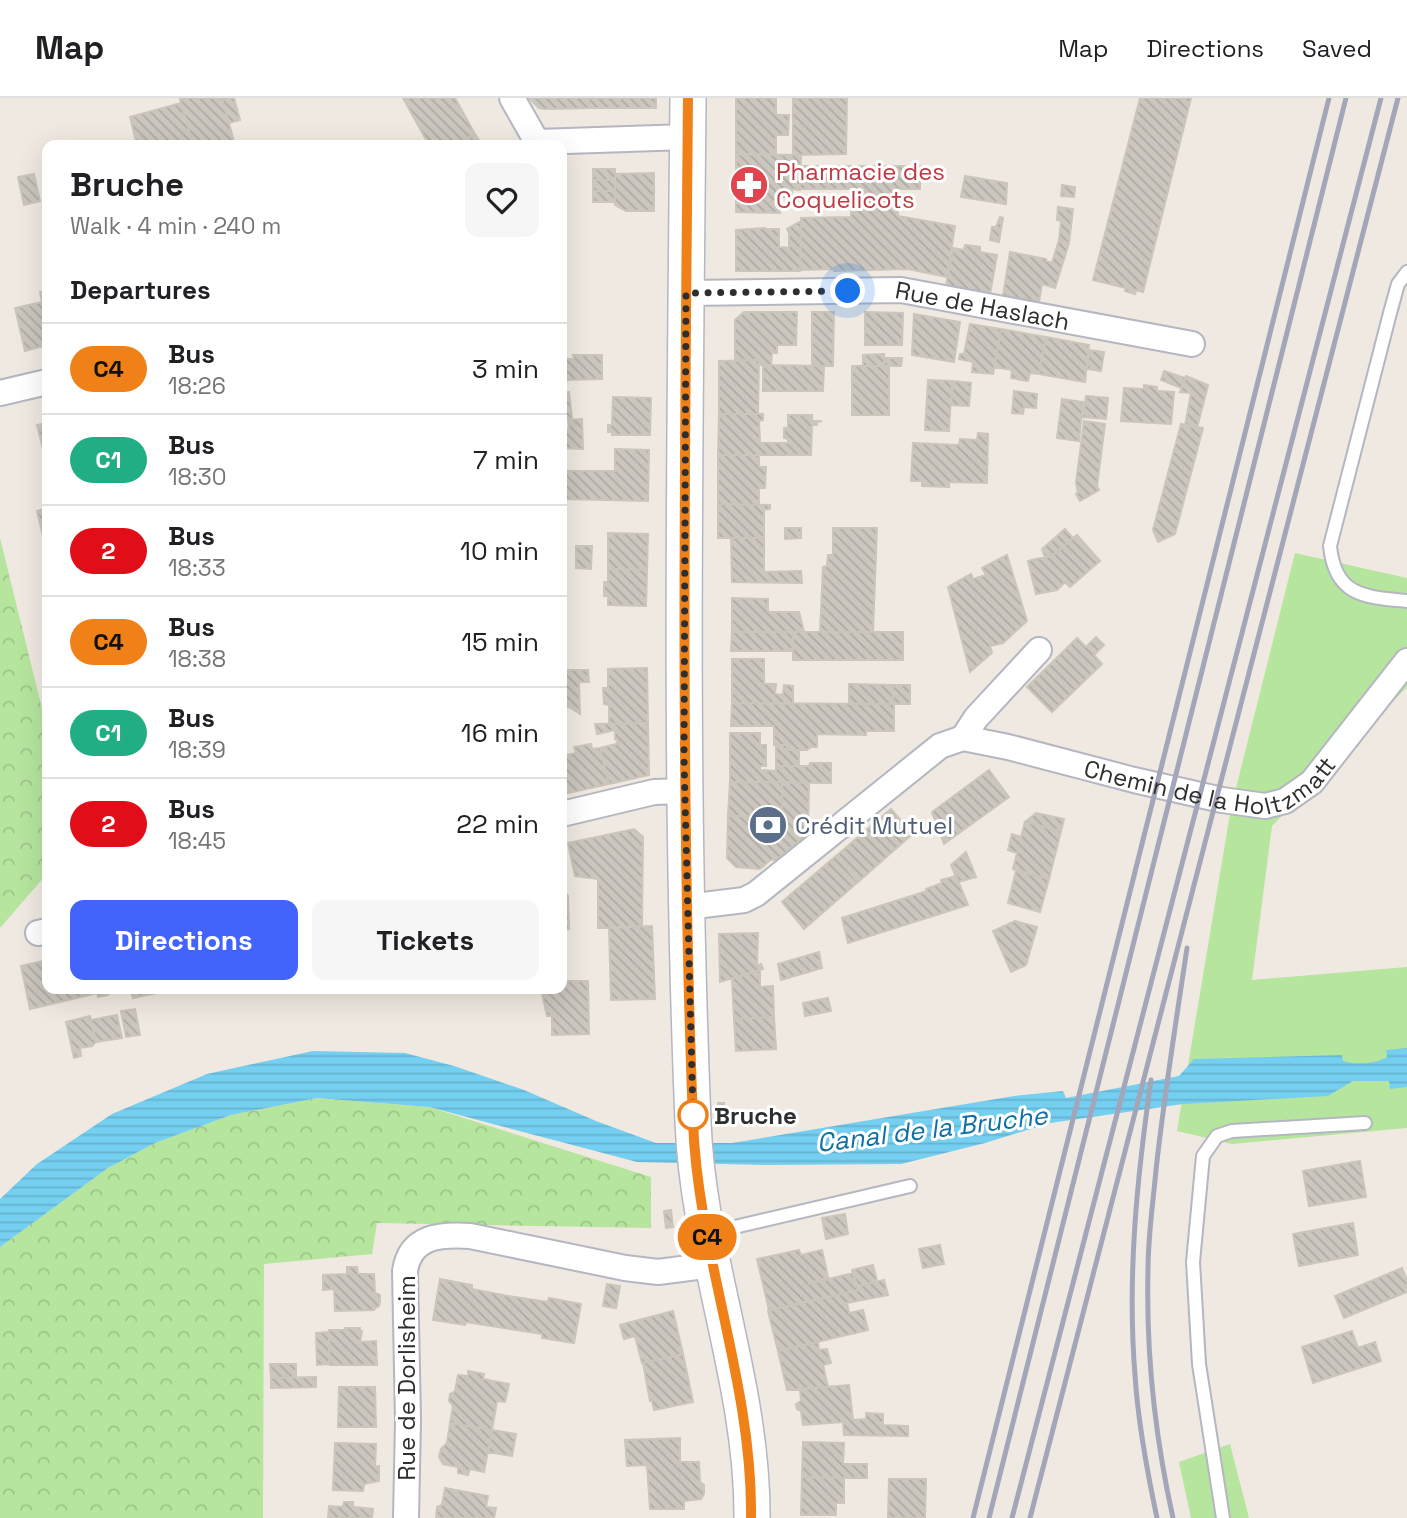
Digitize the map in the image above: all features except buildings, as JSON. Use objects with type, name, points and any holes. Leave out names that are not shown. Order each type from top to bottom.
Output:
[{"type":"main road","points":[[688,98],[685,791],[693,1123],[709,1249],[745,1427],[751,1518]]},
{"type":"street","points":[[512,98],[534,140]]},
{"type":"street","points":[[567,143],[687,137]]},
{"type":"street","name":"Rue de Haslach","points":[[686,293],[901,290],[1192,344]]},
{"type":"street","points":[[0,393],[42,383]]},
{"type":"street","points":[[687,907],[744,900],[756,894],[940,746],[963,738],[976,718],[1039,650]]},
{"type":"street","name":"Chemin de la Holtzmatt","points":[[963,738],[1209,797],[1265,806],[1285,801],[1312,782],[1407,661]]},
{"type":"street","points":[[567,813],[654,792],[685,791]]},
{"type":"street","name":"Rue de Dorlisheim","points":[[406,1518],[408,1420],[405,1271],[407,1258],[420,1244],[432,1237],[470,1236],[625,1268],[657,1272],[709,1249]]},
{"type":"lane","points":[[1407,272],[1398,284],[1330,546],[1332,566],[1340,581],[1352,590],[1373,598],[1407,601]]},
{"type":"lane","points":[[1223,1518],[1199,1364],[1193,1262],[1203,1156],[1217,1136],[1232,1130],[1365,1123]]},
{"type":"lane","points":[[709,1249],[910,1186]]},
{"type":"green space","points":[[0,538],[42,709],[42,879],[0,928]]},
{"type":"green space","points":[[1295,553],[1407,578],[1407,687],[1272,826],[1252,980],[1407,967],[1407,1128],[1232,1144],[1177,1131],[1231,808]]},
{"type":"green space","points":[[317,1098],[429,1107],[651,1177],[651,1228],[377,1223],[372,1254],[264,1264],[263,1518],[0,1518],[0,1247],[108,1168],[155,1143],[231,1115]]},
{"type":"green space","points":[[1230,1444],[1249,1518],[1191,1518],[1179,1462]]},
{"type":"water","name":"Canal de la Bruche","points":[[1407,1048],[1407,1087],[1390,1089],[1389,1081],[1353,1081],[1328,1096],[1183,1104],[1050,1123],[901,1164],[637,1162],[429,1107],[317,1098],[231,1115],[155,1143],[108,1168],[0,1247],[0,1199],[37,1164],[112,1114],[207,1074],[313,1051],[405,1053],[454,1066],[524,1090],[656,1143],[732,1143],[1014,1096],[1063,1091],[1066,1098],[1179,1076],[1194,1059],[1342,1055],[1343,1061],[1365,1063],[1387,1057],[1386,1050]]},
{"type":"railway","points":[[973,1518],[1329,98]]},
{"type":"railway","points":[[989,1518],[1346,98]]},
{"type":"railway","points":[[1012,1518],[1381,98]]},
{"type":"railway","points":[[1030,1518],[1398,98]]},
{"type":"railway","points":[[1173,1518],[1153,1395],[1148,1257],[1159,1142],[1187,948]]},
{"type":"railway","points":[[1151,1080],[1141,1154],[1132,1301],[1138,1411],[1157,1518]]},
{"type":"bus line","name":"C4","points":[[688,98],[684,759],[693,1123],[712,1265],[745,1427],[752,1497],[751,1518]]},
{"type":"place","name":"Pharmacie des Coquelicots","points":[[749,185]]},
{"type":"place","name":"Crédit Mutuel","points":[[768,825]]},
{"type":"place","name":"Bruche","points":[[693,1115]]},
{"type":"route","points":[[693,1115],[684,759],[686,293],[848,291]]}]
